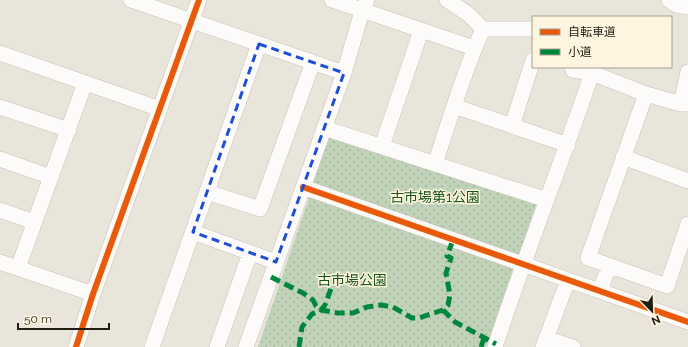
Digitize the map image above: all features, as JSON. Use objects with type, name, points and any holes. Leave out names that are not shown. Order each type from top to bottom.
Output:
[{"type":"street","points":[[131,0],[344,73]]},
{"type":"street","points":[[76,347],[93,294],[199,0]]},
{"type":"street","points":[[332,0],[365,5],[421,30],[474,48]]},
{"type":"street","points":[[447,0],[468,14],[483,28],[532,29]]},
{"type":"street","points":[[669,0],[676,5],[688,7]]},
{"type":"street","points":[[246,347],[344,73],[365,5]]},
{"type":"street","points":[[435,164],[474,48],[483,28]]},
{"type":"street","points":[[382,146],[421,30]]},
{"type":"street","points":[[152,347],[259,44]]},
{"type":"street","points":[[0,53],[160,109]]},
{"type":"street","points":[[207,192],[260,209],[313,62]]},
{"type":"street","points":[[512,126],[532,63]]},
{"type":"street","points":[[572,68],[573,70],[592,73],[646,94],[684,104],[688,72]]},
{"type":"street","points":[[495,347],[523,264],[568,144],[592,73]]},
{"type":"street","points":[[18,268],[85,83]]},
{"type":"street","points":[[646,94],[588,258],[667,286],[688,224]]},
{"type":"street","points":[[454,106],[568,144]]},
{"type":"street","points":[[0,107],[69,130]]},
{"type":"street","points":[[324,128],[547,200]]},
{"type":"street","points":[[623,157],[688,180]]},
{"type":"street","points":[[0,159],[51,177]]},
{"type":"street","points":[[303,186],[600,291],[686,317]]},
{"type":"street","points":[[0,210],[34,222]]},
{"type":"street","points":[[193,232],[276,262]]},
{"type":"street","points":[[217,347],[250,253]]},
{"type":"street","points":[[0,262],[93,294]]},
{"type":"street","points":[[600,291],[610,266]]},
{"type":"street","points":[[568,280],[545,342],[573,347]]},
{"type":"highlighted area","points":[[259,44],[344,73],[276,262],[193,232]]},
{"type":"green space","name":"古市場第1公園","points":[[329,131],[537,202],[519,256],[310,186]]},
{"type":"green space","name":"古市場公園","points":[[310,195],[514,267],[486,347],[258,347]]},
{"type":"marked path","points":[[271,277],[303,293],[313,300],[316,306],[321,310],[338,313],[353,313],[367,307],[381,305],[393,307],[412,318],[419,318],[443,310],[448,305],[450,295],[446,273],[451,258],[447,256],[453,240]]},
{"type":"marked path","points":[[299,347],[302,327],[312,314],[321,310],[325,305],[332,286]]},
{"type":"marked path","points":[[443,310],[455,322],[496,344]]},
{"type":"marked path","points":[[481,347],[484,338]]},
{"type":"cycle path","points":[[76,347],[93,294],[199,0]]},
{"type":"cycle path","points":[[303,187],[688,322]]}]
